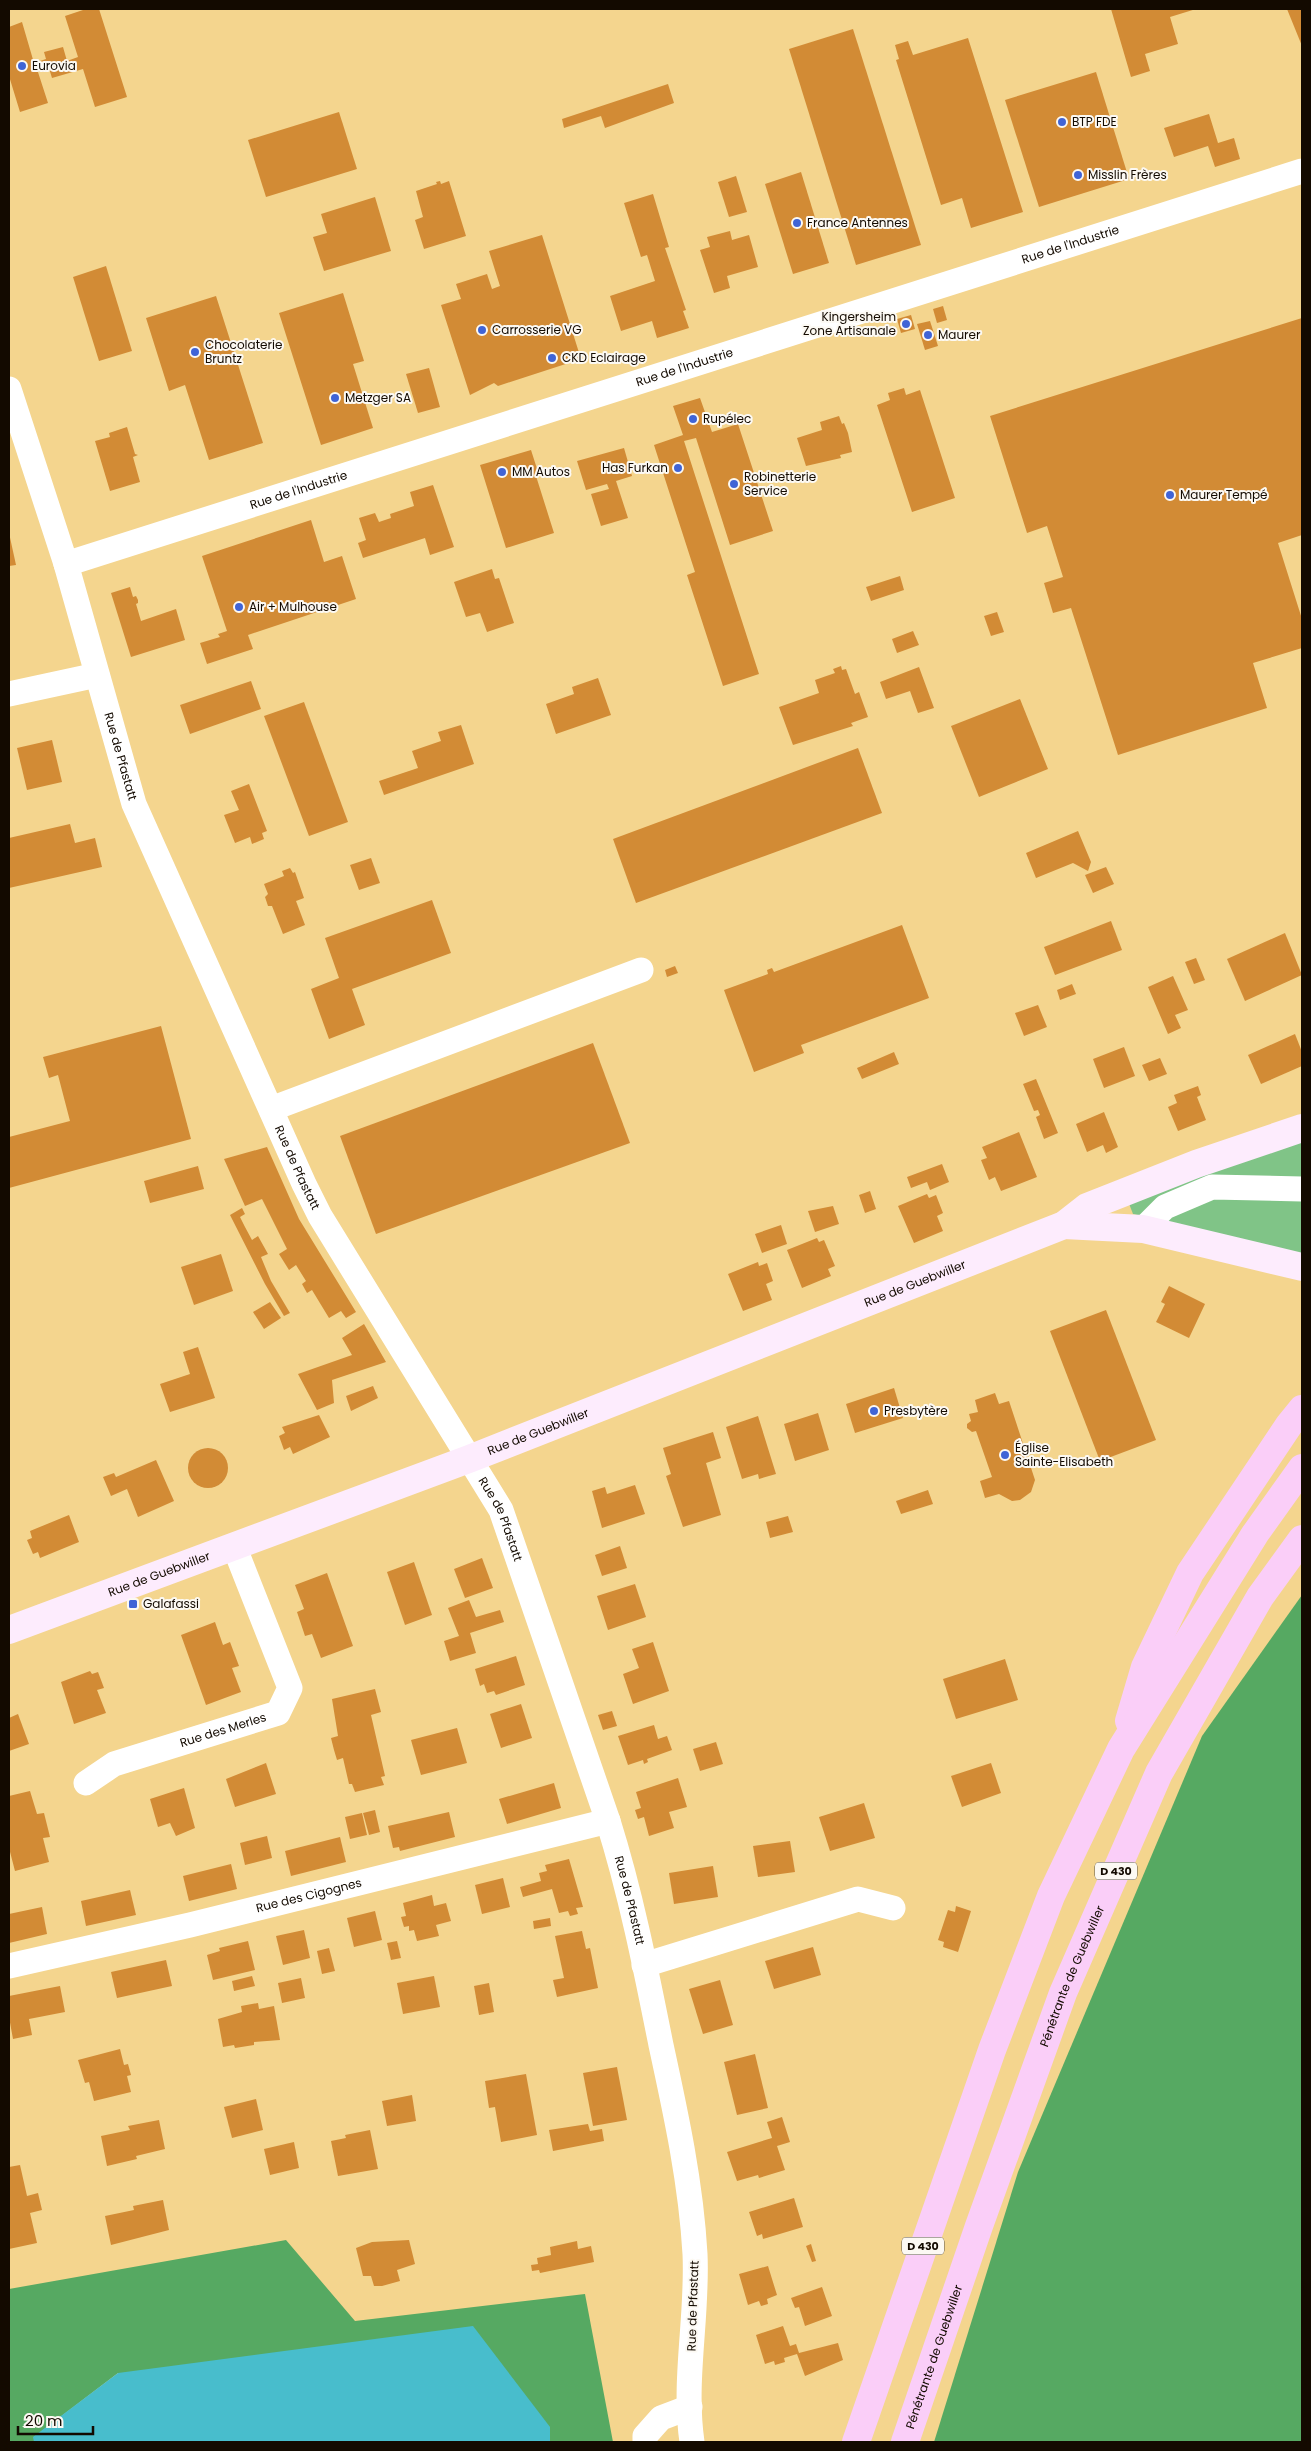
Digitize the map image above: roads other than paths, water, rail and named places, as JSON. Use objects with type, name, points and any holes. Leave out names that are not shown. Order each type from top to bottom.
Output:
[{"type":"highway","points":[[1121,1749],[1145,1667],[1190,1573],[1302,1408]]},
{"type":"highway","name":"D 430","points":[[856,2442],[992,2050],[1051,1896],[1121,1749],[1255,1534],[1302,1468]]},
{"type":"highway","name":"Pénétrante de Guebwiller","points":[[905,2442],[979,2226],[1063,1993],[1159,1772],[1260,1597],[1302,1539]]},
{"type":"main road","name":"Rue de Guebwiller","points":[[9,1630],[469,1459],[1064,1225],[1087,1207],[1196,1164],[1302,1128]]},
{"type":"main road","name":"Rue de Guebwiller","points":[[1064,1225],[1143,1229],[1302,1267]]},
{"type":"street","name":"Rue de l'Industrie","points":[[66,564],[1302,172]]},
{"type":"street","name":"Rue de Pfastatt","points":[[9,389],[66,564],[134,804],[320,1216],[501,1510],[608,1821],[624,1872],[684,2158],[691,2202],[695,2256],[690,2407],[692,2442]]},
{"type":"street","points":[[9,694],[96,675]]},
{"type":"street","name":"Rue de Pfastatt","points":[[271,1109],[641,970]]},
{"type":"street","points":[[1143,1229],[1165,1207],[1212,1188],[1302,1189]]},
{"type":"street","name":"Rue des Merles","points":[[86,1783],[114,1764],[278,1713],[290,1688],[234,1546]]},
{"type":"street","name":"Rue des Cigognes","points":[[9,1966],[190,1925],[608,1821]]},
{"type":"street","points":[[644,1965],[858,1899],[894,1908]]},
{"type":"street","points":[[645,2442],[645,2436],[661,2418],[690,2407]]},
{"type":"water","points":[[473,2326],[550,2427],[550,2442],[34,2442],[33,2437],[118,2373]]},
{"type":"place","name":"Eurovia","points":[[22,66]]},
{"type":"place","name":"BTP FDE","points":[[1062,122]]},
{"type":"place","name":"Misslin Frères","points":[[1078,175]]},
{"type":"place","name":"France Antennes","points":[[797,223]]},
{"type":"place","name":"Kingersheim Zone Artisanale","points":[[906,324]]},
{"type":"place","name":"Carrosserie VG","points":[[482,330]]},
{"type":"place","name":"Maurer","points":[[928,335]]},
{"type":"place","name":"Chocolaterie Bruntz","points":[[195,352]]},
{"type":"place","name":"CKD Eclairage","points":[[552,358]]},
{"type":"place","name":"Metzger SA","points":[[335,398]]},
{"type":"place","name":"Rupélec","points":[[693,419]]},
{"type":"place","name":"Has Furkan","points":[[678,468]]},
{"type":"place","name":"MM Autos","points":[[502,472]]},
{"type":"place","name":"Robinetterie Service","points":[[734,484]]},
{"type":"place","name":"Maurer Tempé","points":[[1170,495]]},
{"type":"place","name":"Air + Mulhouse","points":[[239,607]]},
{"type":"place","name":"Presbytère","points":[[874,1411]]},
{"type":"place","name":"Église Sainte-Elisabeth","points":[[1005,1455]]},
{"type":"place","name":"Galafassi","points":[[133,1604]]}]
